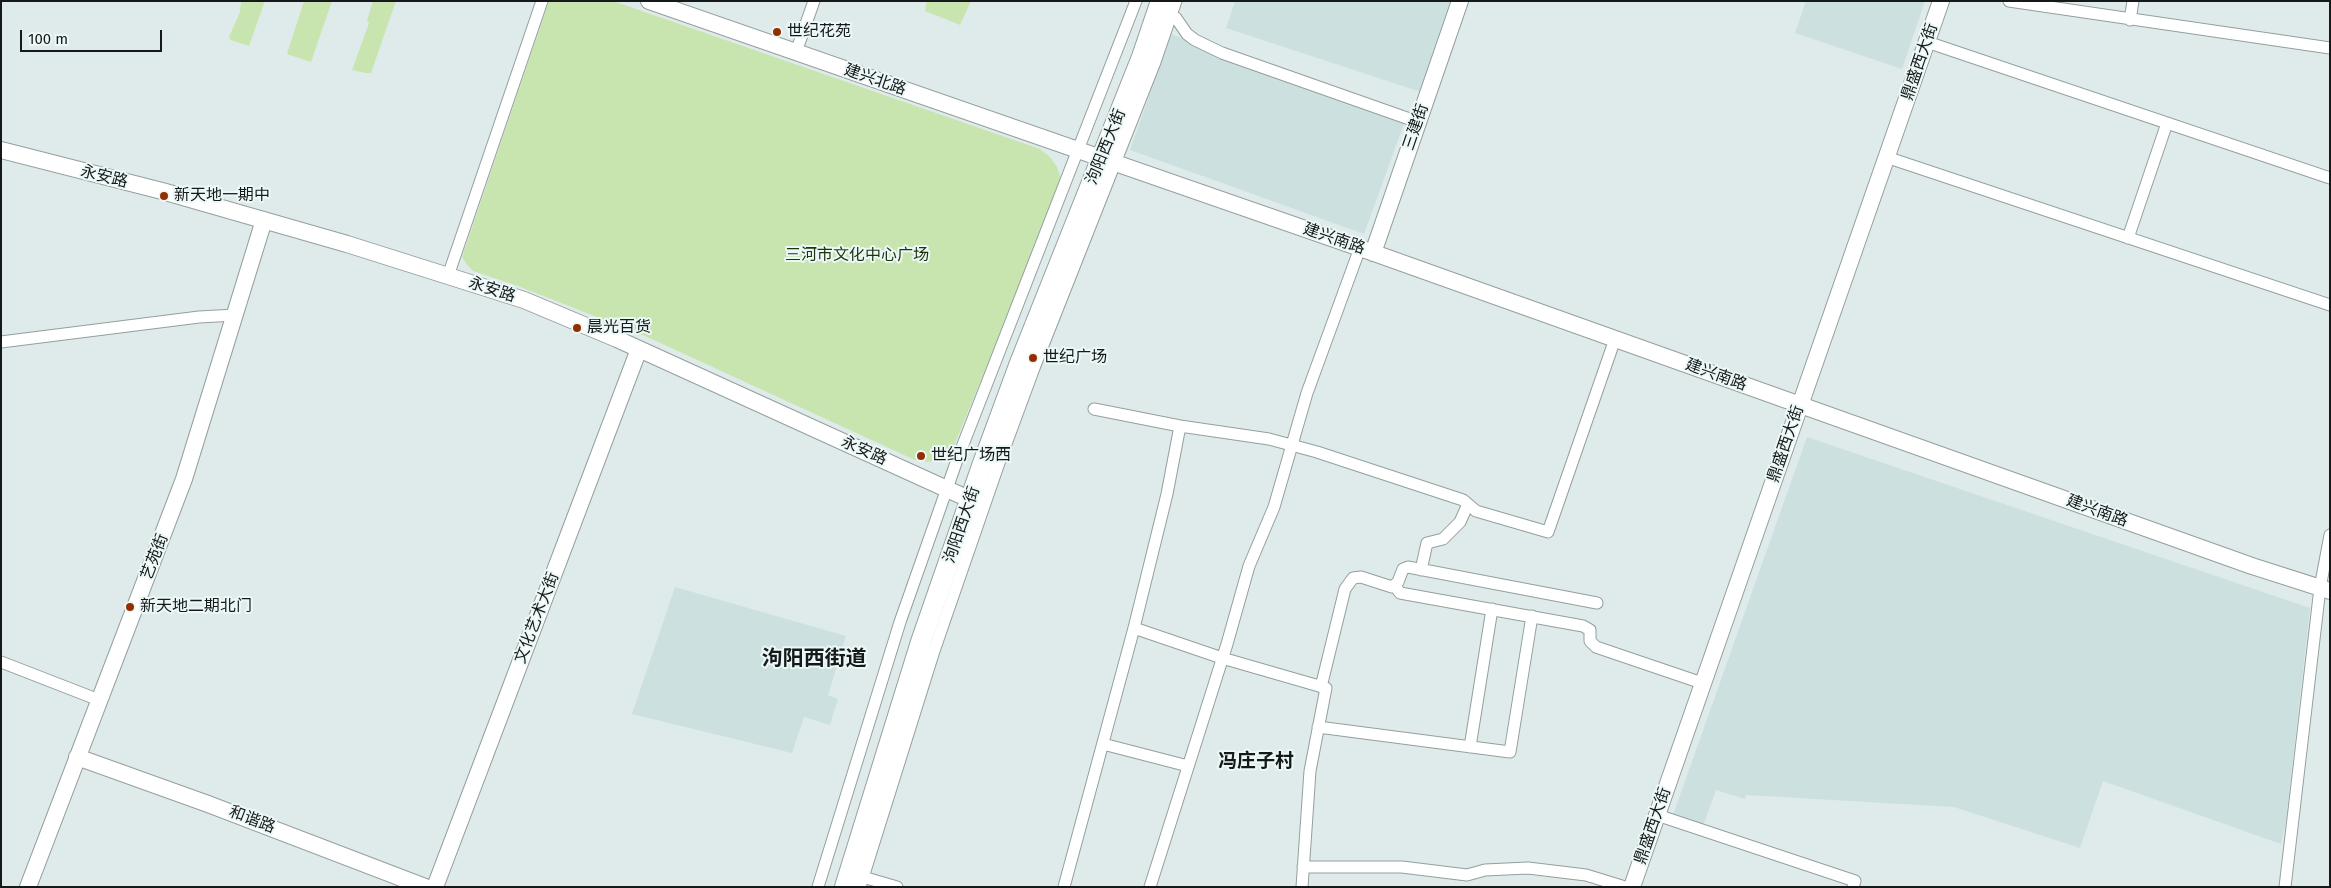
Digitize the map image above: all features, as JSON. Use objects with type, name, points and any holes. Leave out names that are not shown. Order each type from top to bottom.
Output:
[{"type":"highway","name":"泃阳西大街","points":[[833,887],[954,492],[1160,8]]},
{"type":"highway","name":"泃阳西大街","points":[[855,881],[921,642],[982,466],[1096,157]]},
{"type":"street","points":[[448,276],[542,1]]},
{"type":"street","name":"建兴北路","points":[[649,1],[1096,157]]},
{"type":"street","points":[[796,52],[814,1]]},
{"type":"street","points":[[1096,157],[1136,1]]},
{"type":"street","points":[[1160,8],[1176,1]]},
{"type":"street","name":"三建街","points":[[1367,251],[1418,122],[1460,1]]},
{"type":"street","name":"鼎盛西大街","points":[[1632,887],[1941,1]]},
{"type":"street","points":[[2009,1],[2330,48]]},
{"type":"street","points":[[2130,20],[2133,1]]},
{"type":"street","points":[[1160,8],[1176,18],[1187,34],[1222,52],[1418,122]]},
{"type":"street","points":[[1927,42],[2330,178]]},
{"type":"street","points":[[2128,238],[2166,123]]},
{"type":"street","name":"永安路","points":[[1,150],[264,220],[524,300],[639,349],[954,492]]},
{"type":"street","name":"建兴南路","points":[[1096,157],[2325,590]]},
{"type":"street","points":[[1886,157],[2330,305]]},
{"type":"street","name":"艺苑街","points":[[28,887],[184,479],[264,220]]},
{"type":"street","points":[[1150,887],[1249,566],[1274,507],[1307,393],[1367,251]]},
{"type":"street","points":[[1,342],[199,317],[236,315]]},
{"type":"street","points":[[1094,409],[1180,426],[1269,439],[1292,445],[1463,500],[1476,511],[1548,532],[1615,339]]},
{"type":"street","name":"文化艺术大街","points":[[435,887],[639,349]]},
{"type":"street","points":[[1064,887],[1134,628],[1167,494],[1180,426]]},
{"type":"street","points":[[818,887],[900,622],[954,492]]},
{"type":"street","points":[[1421,570],[1427,543],[1443,539],[1460,522],[1468,504]]},
{"type":"street","points":[[2284,887],[2325,590],[2330,534]]},
{"type":"street","points":[[1395,586],[1405,567],[1597,603]]},
{"type":"street","points":[[1321,687],[1345,589],[1350,579],[1361,577],[1381,585],[1395,586]]},
{"type":"street","points":[[1395,586],[1400,593],[1583,626],[1590,630],[1590,641],[1596,647],[1702,683]]},
{"type":"street","points":[[1470,747],[1492,609]]},
{"type":"street","points":[[1318,727],[1510,752],[1532,616]]},
{"type":"street","points":[[1134,628],[1222,658],[1326,688],[1310,771],[1302,887]]},
{"type":"street","points":[[1,662],[99,700]]},
{"type":"street","points":[[1103,744],[1188,766]]},
{"type":"street","name":"和谐路","points":[[76,762],[400,887]]},
{"type":"street","name":"和谐路","points":[[76,762],[208,804],[425,887]]},
{"type":"street","points":[[1656,814],[1855,881],[1853,887]]},
{"type":"street","points":[[1303,867],[1402,868],[1467,874],[1485,870],[1528,868],[1586,875],[1625,887]]},
{"type":"street","points":[[855,881],[896,887]]},
{"type":"shaded area","points":[[1235,1],[1455,1],[1424,93],[1226,28]]},
{"type":"shaded area","points":[[1806,1],[1925,1],[1902,69],[1795,33]]},
{"type":"shaded area","points":[[1171,34],[1405,121],[1364,234],[1130,150]]},
{"type":"shaded area","points":[[1807,437],[2310,608],[2286,821],[2281,844],[2103,781],[2080,848],[1954,807],[1746,795],[1745,799],[1716,790],[1703,826],[1673,815]]},
{"type":"shaded area","points":[[675,587],[846,636],[828,695],[838,699],[830,725],[804,717],[792,753],[632,714]]},
{"type":"green space","points":[[241,1],[265,1],[249,46],[231,40],[229,37],[240,12]]},
{"type":"green space","points":[[304,1],[332,1],[311,62],[287,54]]},
{"type":"green space","points":[[373,1],[396,1],[371,73],[366,73],[352,70],[369,23],[367,20]]},
{"type":"green space","name":"三河市文化中心广场","points":[[549,1],[613,1],[1040,149],[1050,157],[1057,167],[1062,183],[951,453],[938,460],[927,462],[915,460],[645,336],[518,286],[473,271],[468,266],[462,257]]},
{"type":"green space","points":[[927,1],[971,1],[960,25],[925,11]]},
{"type":"place","name":"世纪花苑","points":[[777,32]]},
{"type":"place","name":"新天地一期中","points":[[164,196]]},
{"type":"place","name":"晨光百货","points":[[577,328]]},
{"type":"place","name":"世纪广场","points":[[1033,358]]},
{"type":"place","name":"世纪广场西","points":[[921,456]]},
{"type":"place","name":"新天地二期北门","points":[[130,607]]},
{"type":"district","name":"泃阳西街道","points":[[814,659]]},
{"type":"district","name":"冯庄子村","points":[[1256,762]]}]
